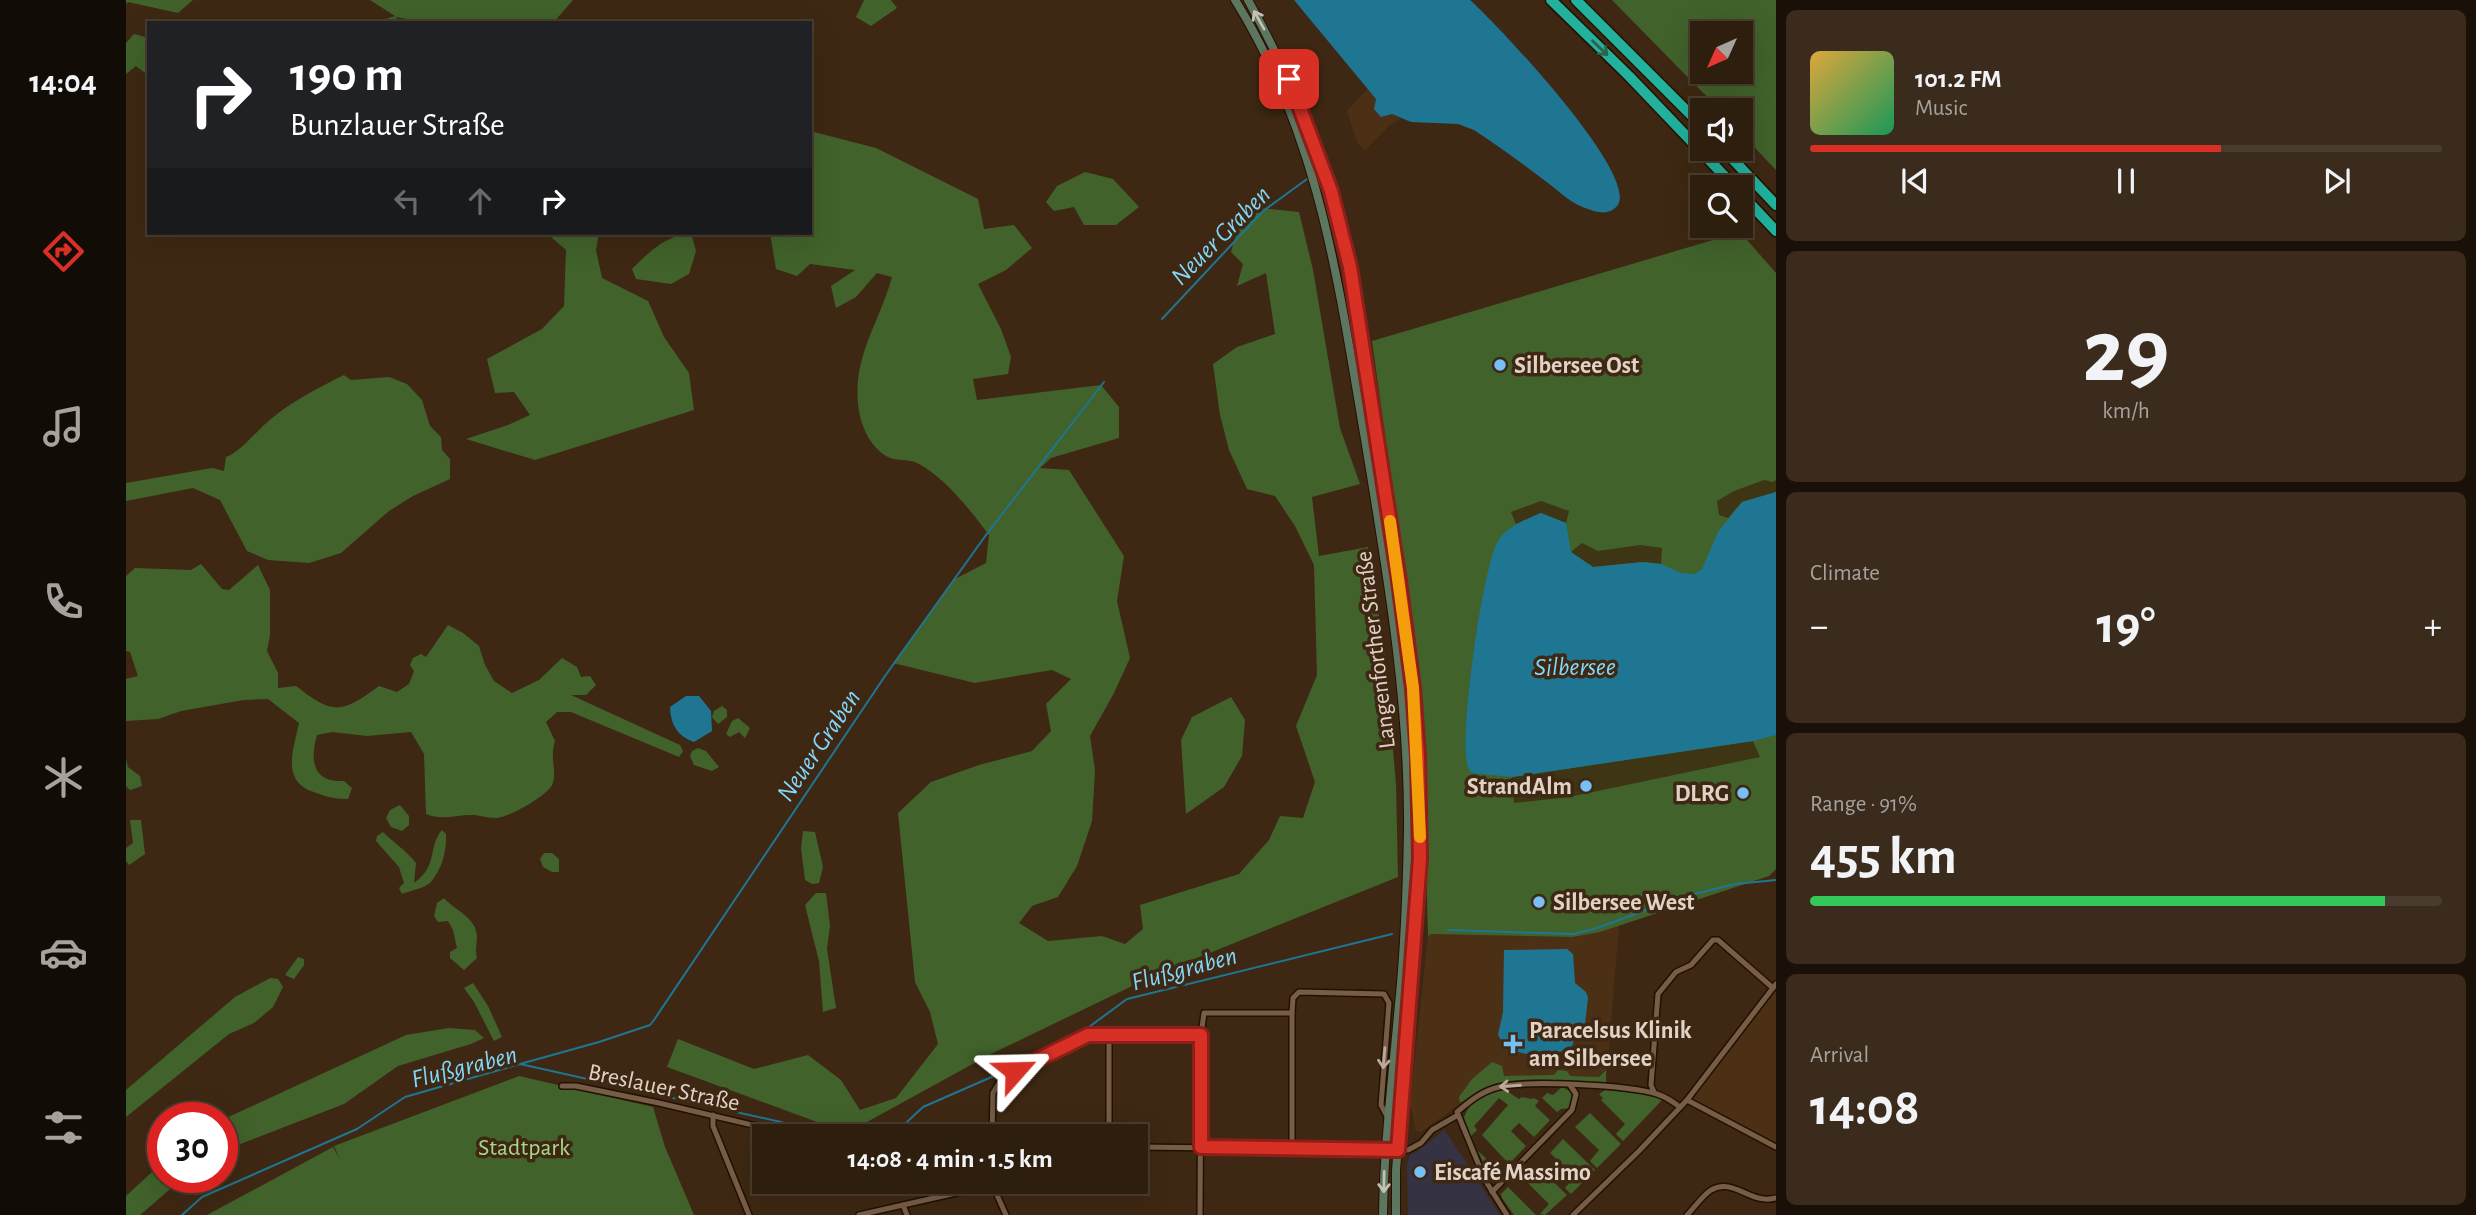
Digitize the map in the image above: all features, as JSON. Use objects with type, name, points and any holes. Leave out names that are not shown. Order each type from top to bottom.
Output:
[{"type":"highway","points":[[1551,0],[1629,76],[1724,175]]},
{"type":"highway","points":[[1576,0],[1690,115]]},
{"type":"highway","points":[[1734,161],[1776,205]]},
{"type":"highway","points":[[1753,207],[1776,231]]},
{"type":"main road","name":"Langenforther Straße","points":[[1235,0],[1286,100],[1319,195],[1336,269],[1392,607],[1406,732],[1408,832],[1400,999],[1385,1150],[1383,1215]]},
{"type":"main road","name":"Langenforther Straße","points":[[1248,0],[1296,95],[1341,227],[1362,339],[1408,644],[1417,731],[1420,845],[1416,934],[1398,1150],[1396,1215]]},
{"type":"street","points":[[1573,1215],[1680,1107],[1775,986],[1718,940],[1713,940],[1691,964],[1676,972],[1658,994],[1651,1085],[1654,1093]]},
{"type":"street","points":[[1292,1148],[1292,1013],[1293,998],[1298,992],[1381,993],[1387,997],[1389,1003],[1381,1105],[1388,1118]]},
{"type":"street","points":[[1200,1215],[1202,1017],[1208,1012],[1292,1013]]},
{"type":"street","points":[[992,1124],[993,1093],[1000,1081],[1082,1037],[1097,1034],[1201,1035]]},
{"type":"street","points":[[1109,1035],[1109,1124]]},
{"type":"street","points":[[1492,1192],[1572,1110],[1576,1094],[1570,1085]]},
{"type":"street","name":"Breslauer Straße","points":[[562,1086],[576,1086],[752,1125]]},
{"type":"street","points":[[1148,1147],[1412,1149],[1432,1130],[1457,1114],[1481,1093],[1497,1087],[1607,1087],[1654,1093],[1668,1098],[1680,1107]]},
{"type":"street","points":[[1686,1100],[1776,1147]]},
{"type":"street","points":[[1457,1114],[1492,1192],[1507,1215]]},
{"type":"street","points":[[713,1115],[713,1126],[749,1215]]},
{"type":"street","points":[[1687,1215],[1708,1192],[1724,1186],[1763,1201],[1776,1198]]},
{"type":"street","points":[[859,1215],[950,1194]]},
{"type":"street","points":[[999,1194],[1006,1215]]},
{"type":"street","points":[[903,1205],[907,1215]]},
{"type":"shaded area","points":[[1368,89],[1392,114],[1401,119],[1390,125],[1365,150],[1357,142],[1347,111]]},
{"type":"shaded area","name":"Paracelsus Klinik am Silbersee","points":[[1619,925],[1606,1084],[1532,1081],[1495,1084],[1474,1094],[1421,1132],[1416,1131],[1410,1104],[1428,936],[1573,937]]},
{"type":"shaded area","points":[[1776,984],[1776,1147],[1687,1100]]},
{"type":"shaded area","points":[[1444,1130],[1500,1215],[1408,1215],[1407,1165],[1410,1154],[1417,1152]]},
{"type":"green space","points":[[126,0],[193,0],[178,13],[128,2],[126,4]]},
{"type":"green space","points":[[370,0],[573,0],[555,21],[418,21],[396,17],[397,21],[380,21],[395,16]]},
{"type":"green space","points":[[864,0],[891,0],[897,8],[871,26],[856,17]]},
{"type":"green space","points":[[1612,0],[1776,0],[1776,170],[1753,146],[1753,98],[1708,98],[1694,84],[1754,84],[1754,21],[1690,21],[1690,79]]},
{"type":"green space","points":[[134,34],[147,37],[147,74],[136,66],[126,74],[126,43]]},
{"type":"green space","points":[[812,132],[876,148],[978,199],[984,229],[1014,225],[1032,248],[1006,270],[978,284],[1001,329],[1011,357],[1008,374],[973,379],[977,400],[1101,385],[1119,407],[1119,438],[1051,458],[1040,468],[1069,470],[1124,556],[1117,601],[1130,658],[1090,736],[1095,770],[1092,821],[1077,866],[1058,897],[1032,906],[1019,923],[1048,941],[1102,936],[1125,944],[1143,929],[1140,905],[1239,874],[1269,840],[1280,816],[1303,818],[1315,782],[1296,726],[1317,675],[1314,565],[1295,526],[1275,496],[1247,489],[1229,450],[1220,415],[1213,364],[1237,347],[1275,334],[1266,273],[1237,286],[1243,264],[1231,252],[1238,227],[1260,208],[1299,212],[1313,270],[1340,428],[1360,484],[1312,497],[1319,556],[1368,547],[1384,648],[1396,784],[1398,877],[1155,975],[989,1055],[863,1124],[822,1124],[667,1067],[678,1039],[754,1069],[808,1055],[841,1080],[860,1110],[896,1098],[938,1044],[930,1012],[915,982],[898,813],[931,782],[979,765],[1032,751],[1051,731],[1046,704],[1071,679],[1052,670],[975,683],[893,663],[953,580],[986,563],[989,535],[966,505],[938,477],[913,462],[886,456],[876,448],[863,426],[858,401],[859,375],[864,352],[892,277],[877,273],[856,297],[836,308],[831,286],[855,270],[810,264],[797,276],[776,269],[770,235],[812,235]]},
{"type":"green space","points":[[1085,172],[1113,179],[1139,207],[1116,225],[1084,225],[1074,207],[1054,211],[1046,202],[1057,186]]},
{"type":"green space","points":[[599,235],[596,250],[602,278],[648,301],[664,337],[689,373],[694,410],[535,460],[466,439],[530,415],[514,392],[495,393],[487,359],[542,329],[564,306],[566,250],[551,237]]},
{"type":"green space","points":[[692,235],[696,251],[689,274],[671,284],[636,279],[632,269],[652,250],[673,237]]},
{"type":"green space","points":[[1720,238],[1745,238],[1776,273],[1776,869],[1769,876],[1600,932],[1573,937],[1428,936],[1422,731],[1414,644],[1372,341]]},
{"type":"green space","points":[[344,375],[351,380],[389,377],[407,384],[422,400],[430,426],[441,437],[442,450],[450,459],[450,479],[413,496],[389,511],[341,553],[309,563],[268,560],[247,551],[220,500],[193,488],[126,501],[126,483],[212,468],[224,471],[226,457],[272,418],[298,400]]},
{"type":"green space","points":[[201,564],[222,589],[229,590],[258,565],[270,590],[270,635],[267,651],[278,673],[278,688],[296,686],[319,702],[337,707],[355,702],[379,686],[397,692],[409,684],[414,671],[410,665],[413,658],[421,654],[426,657],[448,625],[479,646],[494,681],[512,693],[539,680],[562,658],[577,667],[581,677],[590,676],[596,685],[586,695],[571,695],[680,745],[683,751],[679,757],[571,712],[557,712],[546,722],[555,741],[554,775],[549,789],[536,800],[502,817],[438,817],[426,814],[424,754],[411,732],[367,736],[332,732],[317,735],[314,753],[316,768],[325,778],[344,781],[352,788],[348,799],[343,799],[311,791],[296,779],[292,762],[299,723],[268,699],[244,700],[181,711],[158,719],[126,721],[126,679],[138,676],[130,652],[126,651],[126,576],[135,568],[191,570]]},
{"type":"green space","points":[[1231,697],[1245,720],[1242,756],[1224,787],[1186,814],[1181,740],[1192,717]]},
{"type":"green space","points":[[722,706],[727,710],[727,717],[718,724],[712,717],[714,711]]},
{"type":"green space","points":[[738,718],[750,728],[745,738],[739,732],[730,737],[726,734],[732,721]]},
{"type":"green space","points":[[698,748],[706,751],[719,767],[712,771],[694,765],[690,756],[692,751]]},
{"type":"green space","points":[[126,759],[128,767],[140,776],[142,786],[130,790],[126,786]]},
{"type":"green space","points":[[400,805],[409,816],[409,825],[402,831],[391,827],[386,818],[390,810]]},
{"type":"green space","points":[[130,820],[141,820],[145,854],[129,865],[126,861],[126,848],[133,843]]},
{"type":"green space","points":[[442,830],[446,834],[445,853],[434,878],[424,886],[402,894],[399,888],[404,883],[399,867],[376,841],[377,836],[383,832],[416,863],[414,883],[427,870]]},
{"type":"green space","points":[[803,831],[815,832],[823,867],[819,883],[812,884],[805,880],[801,848]]},
{"type":"green space","points":[[544,853],[552,853],[559,859],[559,872],[543,867],[540,859]]},
{"type":"green space","points":[[816,893],[826,893],[830,926],[827,949],[836,1008],[823,1012],[819,961],[805,905]]},
{"type":"green space","points":[[444,898],[469,919],[476,929],[477,958],[464,970],[450,958],[450,952],[457,948],[448,921],[438,922],[434,916],[437,903]]},
{"type":"green space","points":[[298,957],[304,959],[304,965],[294,979],[285,975]]},
{"type":"green space","points":[[270,978],[278,979],[283,987],[273,1007],[254,1023],[229,1034],[126,1117],[126,1090],[235,997]]},
{"type":"green space","points":[[473,983],[488,1006],[502,1037],[494,1041],[464,988]]},
{"type":"green space","points":[[449,1028],[475,1030],[484,1038],[398,1066],[344,1104],[238,1145],[238,1113],[406,1035]]},
{"type":"green space","points":[[1492,1062],[1502,1066],[1504,1076],[1554,1075],[1558,1070],[1567,1071],[1570,1076],[1599,1077],[1606,1070],[1606,1084],[1550,1080],[1507,1081],[1485,1087],[1460,1103],[1459,1097],[1472,1079]]},
{"type":"green space","name":"Stadtpark","points":[[519,1076],[653,1107],[665,1147],[694,1215],[207,1215],[333,1147],[340,1159],[334,1146]]},
{"type":"green space","points":[[1562,1087],[1570,1093],[1572,1104],[1571,1108],[1557,1112],[1542,1098],[1547,1093],[1553,1095]]},
{"type":"green space","points":[[1497,1090],[1507,1091],[1519,1099],[1534,1098],[1539,1101],[1535,1106],[1550,1120],[1534,1137],[1519,1123],[1511,1131],[1526,1146],[1509,1164],[1482,1135],[1508,1105],[1499,1098],[1474,1126],[1477,1130],[1471,1136],[1464,1118],[1477,1100]]},
{"type":"green space","points":[[1605,1090],[1664,1098],[1623,1141],[1616,1134],[1625,1124],[1601,1100],[1603,1098],[1599,1094]]},
{"type":"green space","points":[[1590,1113],[1621,1144],[1597,1168],[1590,1161],[1599,1150],[1575,1127]]},
{"type":"green space","points":[[1563,1139],[1595,1170],[1571,1194],[1565,1188],[1575,1176],[1550,1153]]},
{"type":"green space","points":[[1478,1151],[1501,1172],[1505,1170],[1506,1177],[1500,1183],[1492,1182]]},
{"type":"green space","points":[[1538,1167],[1567,1195],[1545,1215],[1540,1214],[1549,1204],[1525,1180]]},
{"type":"green space","points":[[147,1177],[147,1193],[166,1193],[140,1215],[126,1215],[126,1196]]},
{"type":"green space","points":[[1508,1187],[1536,1215],[1514,1215],[1501,1194]]},
{"type":"sand","points":[[1764,480],[1776,480],[1776,492],[1742,502],[1728,518],[1719,515],[1717,501],[1734,491]]},
{"type":"sand","points":[[1541,501],[1569,511],[1566,523],[1541,513],[1516,524],[1511,512]]},
{"type":"sand","points":[[1582,543],[1598,551],[1640,545],[1662,548],[1661,564],[1643,562],[1593,567],[1571,552]]},
{"type":"sand","points":[[1753,741],[1760,757],[1569,797],[1514,803],[1512,777]]},
{"type":"water","points":[[1294,0],[1470,0],[1535,68],[1588,134],[1608,165],[1619,190],[1617,206],[1604,212],[1577,205],[1474,130],[1458,124],[1411,122],[1392,114],[1381,117],[1374,109],[1376,99]]},
{"type":"water","name":"Silbersee","points":[[1776,492],[1776,735],[1753,741],[1512,777],[1472,773],[1467,764],[1466,746],[1469,687],[1485,585],[1497,543],[1505,533],[1541,513],[1566,523],[1571,552],[1593,567],[1643,562],[1661,564],[1681,573],[1695,574],[1702,569],[1718,532],[1742,502]]},
{"type":"water","points":[[686,696],[699,696],[711,711],[712,731],[694,742],[679,733],[671,713],[670,707]]},
{"type":"water","points":[[1567,949],[1573,954],[1575,983],[1586,992],[1588,998],[1585,1024],[1574,1032],[1569,1050],[1529,1054],[1511,1049],[1498,1035],[1503,1012],[1504,950]]},
{"type":"waterway","name":"Neuer Graben","points":[[1162,319],[1263,211],[1307,179]]},
{"type":"waterway","name":"Neuer Graben","points":[[520,1064],[650,1025],[885,676],[986,535],[1104,382]]},
{"type":"waterway","name":"Flußgraben","points":[[1448,930],[1573,934],[1682,897],[1735,884],[1776,880]]},
{"type":"waterway","name":"Flußgraben","points":[[905,1124],[923,1107],[1003,1072],[1089,1027],[1127,999],[1392,934]]},
{"type":"waterway","name":"Flußgraben","points":[[182,1215],[202,1197],[357,1129],[405,1097],[520,1064],[786,1124]]},
{"type":"slow traffic","points":[[1390,521],[1413,688],[1420,837]]},
{"type":"place","name":"Silbersee Ost","points":[[1500,365]]},
{"type":"place","name":"StrandAlm","points":[[1586,786]]},
{"type":"place","name":"DLRG","points":[[1743,793]]},
{"type":"place","name":"Silbersee West","points":[[1539,902]]},
{"type":"place","name":"Paracelsus Klinik am Silbersee","points":[[1513,1044]]},
{"type":"place","name":"Eiscafé Massimo","points":[[1420,1172]]},
{"type":"route","points":[[1015,1071],[1088,1035],[1201,1035],[1201,1147],[1398,1150],[1420,858],[1417,731],[1413,688],[1350,267],[1331,191],[1289,79]]}]
